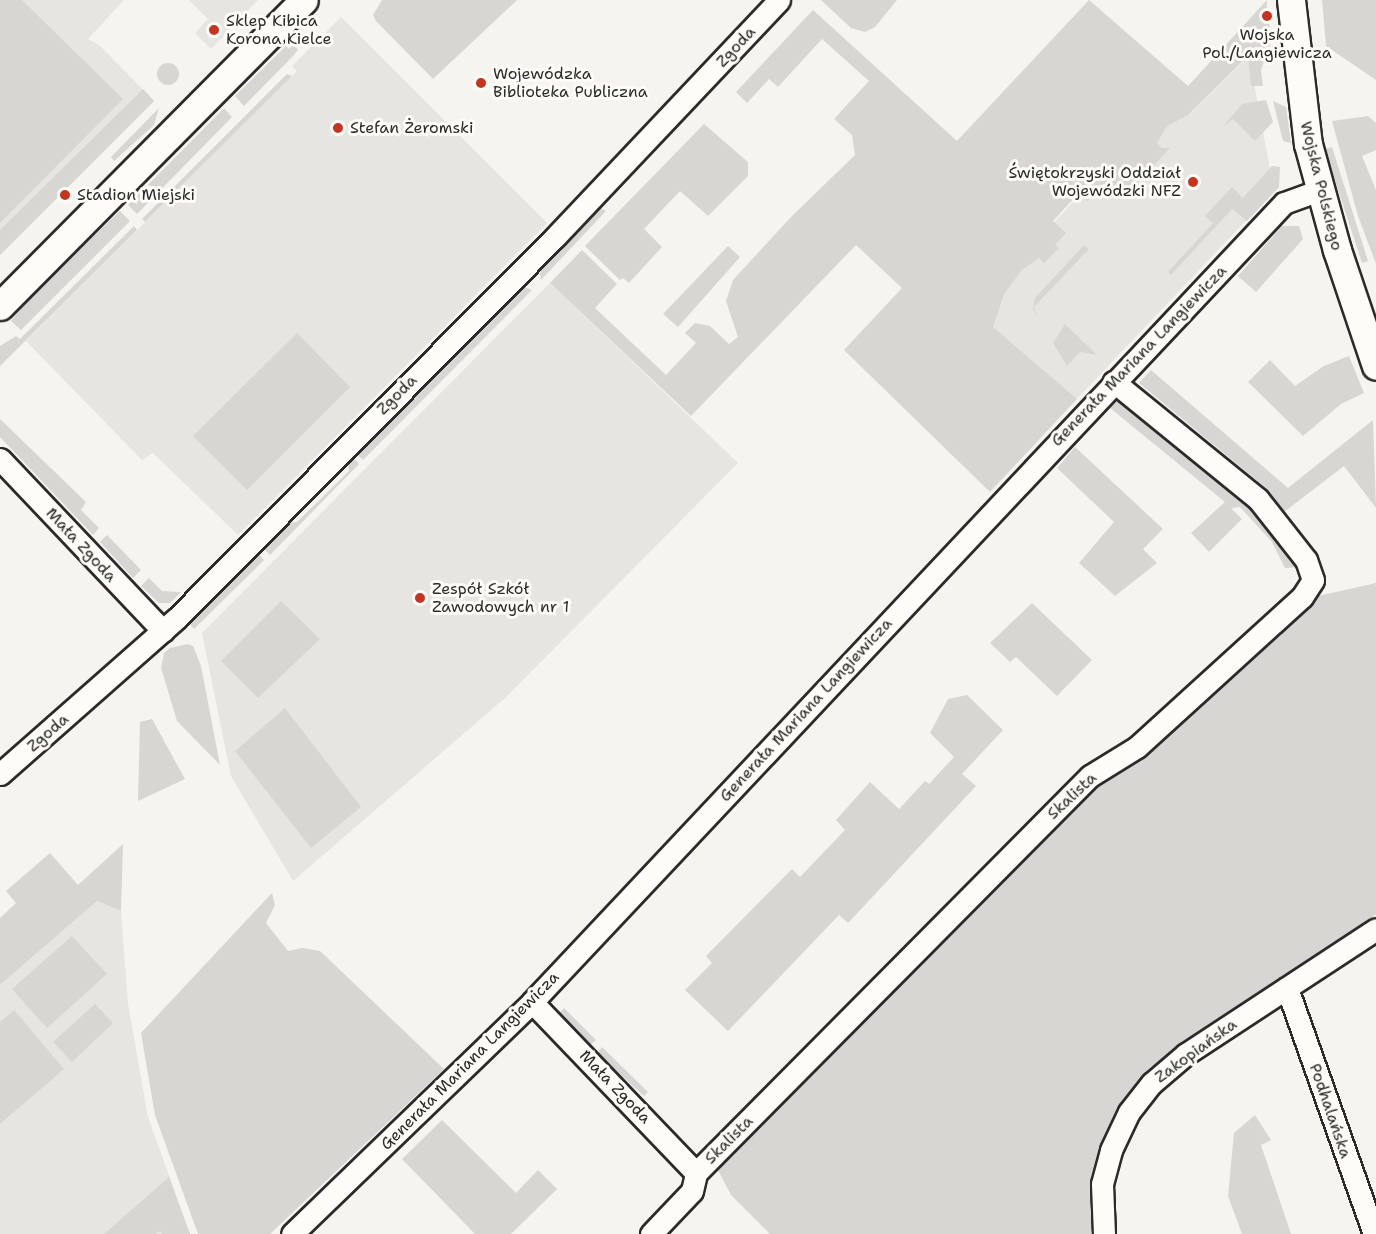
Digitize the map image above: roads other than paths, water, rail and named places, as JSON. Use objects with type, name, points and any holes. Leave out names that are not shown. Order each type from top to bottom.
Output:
[{"type":"street","points":[[0,306],[304,0]]},
{"type":"street","name":"Zgoda","points":[[0,774],[163,631],[555,237],[779,0]]},
{"type":"street","name":"Wojska Polskiego","points":[[1291,0],[1298,85],[1320,190],[1376,366]]},
{"type":"street","name":"Generała Mariana Langiewicza","points":[[292,1234],[532,1002],[1284,203],[1320,190]]},
{"type":"street","name":"Skalista","points":[[651,1234],[692,1191],[696,1173],[1090,776],[1137,747],[1302,597],[1313,580],[1306,560],[1258,499],[1114,382]]},
{"type":"street","name":"Mała Zgoda","points":[[0,459],[163,631]]},
{"type":"street","name":"Zakopiańska","points":[[1104,1234],[1102,1184],[1106,1167],[1140,1097],[1186,1054],[1376,929]]},
{"type":"street","name":"Podhalańska","points":[[1287,988],[1374,1234]]},
{"type":"street","name":"Mała Zgoda","points":[[532,1002],[696,1173]]},
{"type":"place","name":"Wojska Pol./Langiewicza","points":[[1267,16]]},
{"type":"place","name":"Sklep Kibica Korona Kielce","points":[[214,30]]},
{"type":"place","name":"Wojewódzka Biblioteka Publiczna","points":[[481,83]]},
{"type":"place","name":"Stefan Żeromski","points":[[338,128]]},
{"type":"place","name":"Świętokrzyski Oddział Wojewódzki NFZ","points":[[1193,182]]},
{"type":"place","name":"Stadion Miejski","points":[[65,195]]},
{"type":"place","name":"Zespół Szkół Zawodowych nr 1","points":[[420,598]]}]
